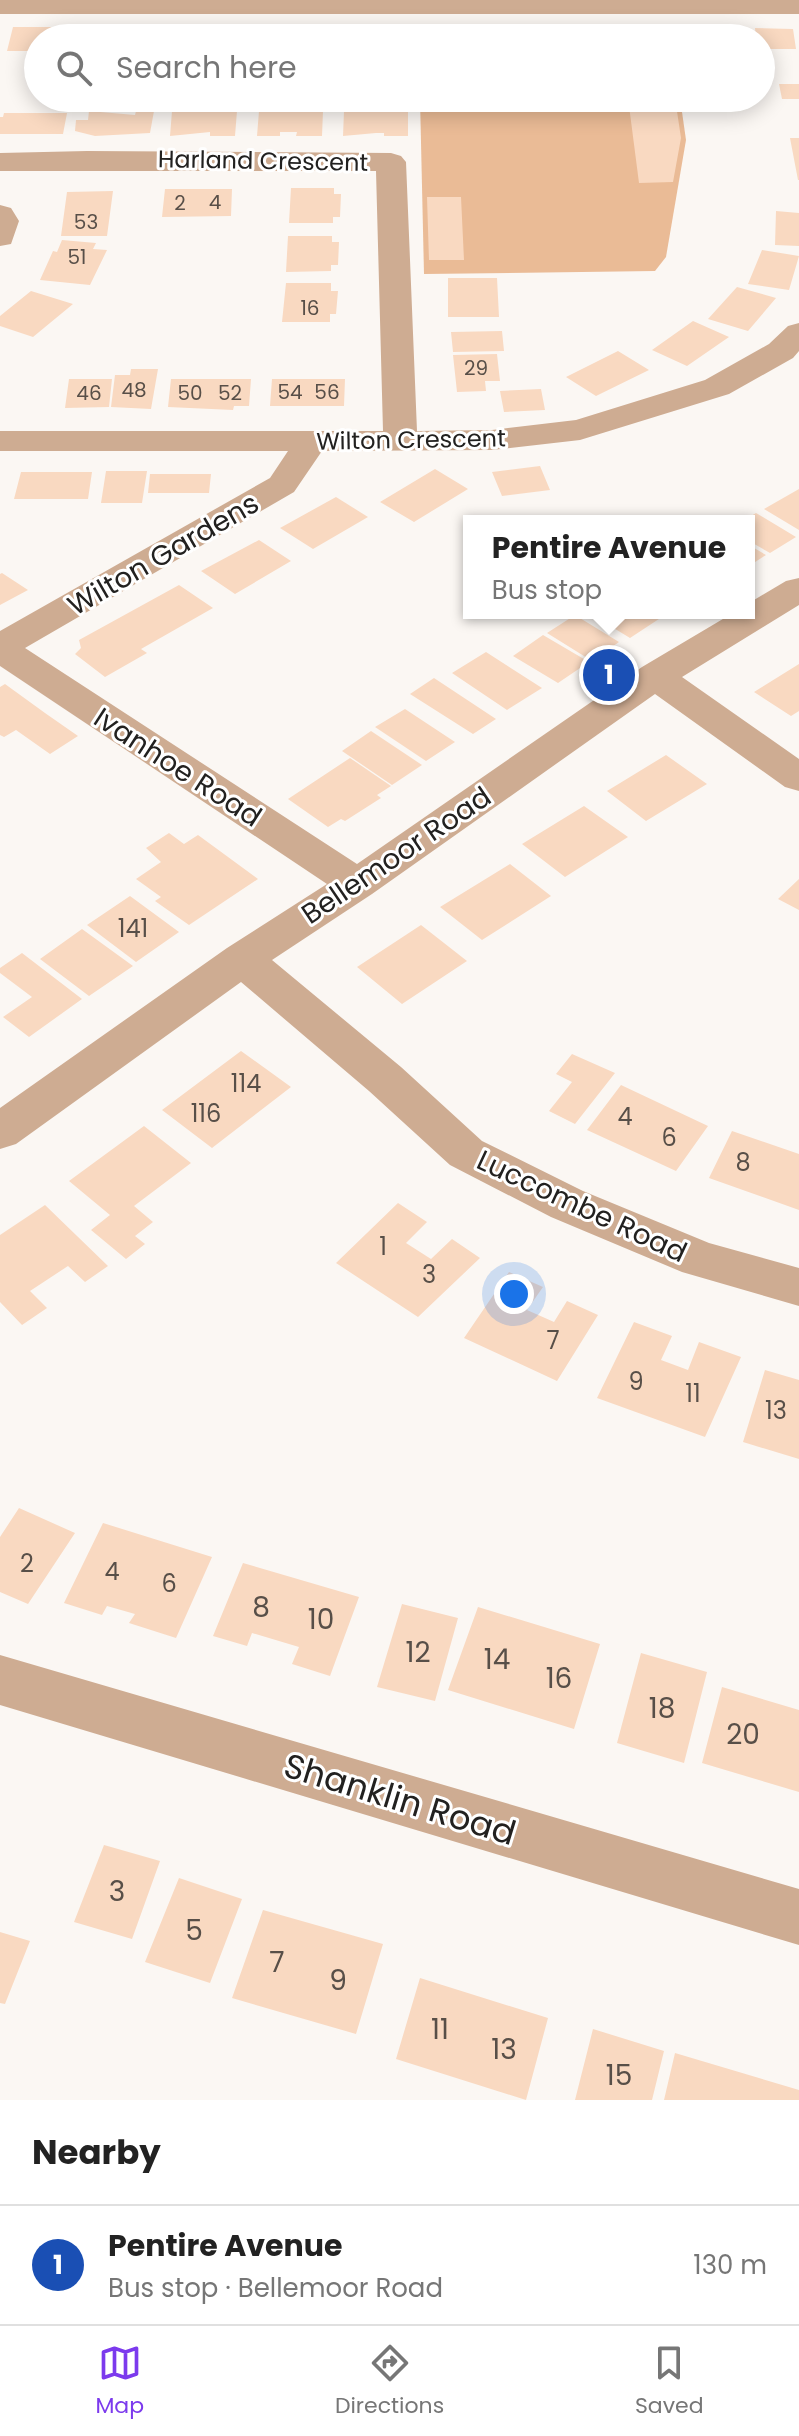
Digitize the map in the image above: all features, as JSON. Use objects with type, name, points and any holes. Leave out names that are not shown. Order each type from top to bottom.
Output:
[{"type":"street","points":[[0,6],[578,3],[799,6]]},
{"type":"street","name":"Harland Crescent","points":[[0,162],[391,162],[400,441]]},
{"type":"street","points":[[0,214],[4,221],[0,237]]},
{"type":"street","name":"Wilton Crescent","points":[[0,441],[492,440],[580,430],[717,387],[781,351],[799,333]]},
{"type":"street","name":"Wilton Gardens","points":[[0,648],[282,485],[305,455],[304,442]]},
{"type":"street","name":"Bellemoor Road","points":[[755,616],[799,589]]},
{"type":"street","name":"Bellemoor Road","points":[[0,1132],[242,959],[357,884],[655,676],[749,619]]},
{"type":"street","name":"Ivanhoe Road","points":[[0,648],[357,884]]},
{"type":"street","points":[[655,676],[799,778]]},
{"type":"street","name":"Luccombe Road","points":[[242,959],[385,1079],[466,1153],[567,1204],[699,1259],[799,1287]]},
{"type":"street","name":"Shanklin Road","points":[[0,1680],[799,1917]]},
{"type":"shaded area","points":[[420,112],[682,112],[686,140],[666,257],[655,271],[424,274]]},
{"type":"building","points":[[13,27],[24,27],[24,51],[7,51]]},
{"type":"building","points":[[775,29],[793,29],[796,49],[775,49]]},
{"type":"building","points":[[779,84],[799,84],[799,99],[782,99]]},
{"type":"building","points":[[89,112],[135,115],[136,112],[154,112],[150,133],[95,136],[75,131],[76,120],[88,120]]},
{"type":"building","points":[[172,112],[237,112],[235,136],[210,136],[210,132],[170,136]]},
{"type":"building","points":[[259,112],[323,112],[322,136],[296,136],[297,132],[280,132],[280,136],[257,136]]},
{"type":"building","points":[[344,112],[408,112],[408,136],[376,133],[343,136]]},
{"type":"building","points":[[630,112],[677,112],[681,138],[673,182],[639,183]]},
{"type":"building","points":[[4,113],[67,113],[63,134],[0,134],[0,117]]},
{"type":"building","points":[[790,138],[799,138],[799,180],[798,180]]},
{"type":"building","points":[[291,188],[334,188],[334,194],[341,194],[340,217],[333,217],[333,223],[289,223]]},
{"type":"building","points":[[165,189],[232,189],[231,216],[162,217]]},
{"type":"building","points":[[113,191],[107,236],[61,236],[67,192]]},
{"type":"building","points":[[427,197],[461,197],[464,260],[429,260]]},
{"type":"building","points":[[776,211],[799,213],[799,246],[775,245]]},
{"type":"building","points":[[288,236],[332,236],[332,242],[339,242],[338,265],[331,265],[331,271],[286,272]]},
{"type":"building","points":[[62,240],[96,243],[93,249],[107,250],[90,285],[40,280],[53,251],[57,252]]},
{"type":"building","points":[[762,250],[799,256],[789,290],[748,284]]},
{"type":"building","points":[[448,278],[497,278],[499,317],[448,317]]},
{"type":"building","points":[[286,283],[331,283],[331,291],[338,291],[336,314],[330,314],[330,322],[282,322]]},
{"type":"building","points":[[737,287],[776,298],[748,331],[708,319]]},
{"type":"building","points":[[31,291],[73,304],[33,337],[0,326],[0,316]]},
{"type":"building","points":[[693,321],[729,337],[687,366],[652,350]]},
{"type":"building","points":[[502,331],[504,351],[453,352],[451,332]]},
{"type":"building","points":[[618,351],[649,370],[596,396],[566,377]]},
{"type":"building","points":[[497,354],[500,381],[485,381],[486,391],[457,392],[453,355]]},
{"type":"building","points":[[131,369],[158,369],[151,409],[111,407],[115,375],[130,375]]},
{"type":"building","points":[[69,379],[112,379],[109,407],[65,408]]},
{"type":"building","points":[[171,379],[251,379],[249,406],[234,406],[233,410],[168,407]]},
{"type":"building","points":[[272,379],[345,379],[344,406],[270,406]]},
{"type":"building","points":[[541,389],[545,410],[504,412],[500,391]]},
{"type":"building","points":[[540,466],[550,490],[502,496],[492,472]]},
{"type":"building","points":[[435,469],[468,489],[414,522],[380,502]]},
{"type":"building","points":[[106,471],[147,471],[142,503],[101,503]]},
{"type":"building","points":[[21,472],[92,472],[88,499],[14,499]]},
{"type":"building","points":[[150,474],[211,474],[209,493],[148,493]]},
{"type":"building","points":[[799,489],[799,530],[764,509]]},
{"type":"building","points":[[336,497],[368,517],[313,549],[280,528]]},
{"type":"building","points":[[756,513],[796,537],[770,553],[755,544],[753,515]]},
{"type":"building","points":[[259,540],[291,561],[235,594],[201,571]]},
{"type":"building","points":[[755,549],[766,555],[755,562]]},
{"type":"building","points":[[0,574],[28,590],[0,605]]},
{"type":"building","points":[[179,585],[213,608],[141,649],[147,653],[105,677],[75,654],[81,648],[79,640]]},
{"type":"building","points":[[569,619],[582,619],[619,642],[592,661],[547,633]]},
{"type":"building","points":[[599,619],[659,619],[630,638]]},
{"type":"building","points":[[543,635],[589,662],[558,683],[513,656]]},
{"type":"building","points":[[486,652],[542,688],[507,710],[452,673]]},
{"type":"building","points":[[799,664],[799,711],[791,716],[754,692]]},
{"type":"building","points":[[434,678],[496,719],[473,734],[410,694]]},
{"type":"building","points":[[5,684],[78,736],[50,754],[16,730],[4,737],[0,735],[0,687]]},
{"type":"building","points":[[405,709],[455,742],[426,761],[375,727]]},
{"type":"building","points":[[371,731],[422,765],[392,785],[342,751]]},
{"type":"building","points":[[666,755],[707,784],[646,821],[607,791]]},
{"type":"building","points":[[350,758],[391,786],[377,795],[381,798],[345,821],[341,819],[328,827],[288,799]]},
{"type":"building","points":[[584,806],[628,837],[565,877],[522,844]]},
{"type":"building","points":[[169,833],[184,844],[198,835],[258,879],[189,925],[155,901],[161,897],[136,879],[161,862],[146,848]]},
{"type":"building","points":[[510,864],[551,896],[482,940],[440,907]]},
{"type":"building","points":[[799,879],[799,910],[778,899]]},
{"type":"building","points":[[130,896],[179,932],[136,962],[87,925]]},
{"type":"building","points":[[421,925],[467,961],[402,1004],[357,967]]},
{"type":"building","points":[[82,929],[133,966],[89,996],[40,959]]},
{"type":"building","points":[[22,953],[82,999],[29,1037],[3,1017],[32,997],[0,973],[0,968]]},
{"type":"building","points":[[241,1051],[291,1087],[212,1148],[162,1110]]},
{"type":"building","points":[[572,1054],[615,1073],[575,1124],[549,1111],[572,1082],[556,1074]]},
{"type":"building","points":[[621,1085],[708,1126],[676,1171],[587,1130]]},
{"type":"building","points":[[144,1126],[191,1163],[134,1206],[153,1222],[135,1236],[145,1244],[126,1259],[91,1230],[110,1215],[69,1181]]},
{"type":"building","points":[[732,1131],[799,1154],[799,1210],[709,1178]]},
{"type":"building","points":[[398,1203],[427,1222],[406,1243],[431,1259],[452,1239],[480,1258],[418,1317],[336,1263]]},
{"type":"building","points":[[45,1205],[108,1266],[85,1282],[68,1266],[30,1291],[47,1308],[22,1325],[0,1302],[0,1235]]},
{"type":"building","points":[[509,1272],[543,1287],[527,1310],[554,1322],[567,1301],[598,1315],[557,1381],[464,1338]]},
{"type":"building","points":[[634,1322],[672,1336],[661,1360],[688,1370],[699,1342],[741,1357],[705,1437],[597,1398]]},
{"type":"building","points":[[765,1370],[799,1380],[799,1459],[743,1442]]},
{"type":"building","points":[[19,1508],[75,1533],[28,1604],[0,1592],[0,1537]]},
{"type":"building","points":[[103,1523],[212,1557],[176,1638],[129,1623],[135,1614],[107,1606],[102,1615],[64,1603]]},
{"type":"building","points":[[243,1563],[359,1597],[330,1676],[292,1664],[299,1647],[252,1633],[247,1646],[213,1636]]},
{"type":"building","points":[[402,1604],[458,1618],[435,1701],[377,1687]]},
{"type":"building","points":[[478,1607],[600,1644],[574,1729],[448,1690]]},
{"type":"building","points":[[641,1653],[707,1672],[684,1763],[617,1743]]},
{"type":"building","points":[[722,1687],[799,1710],[799,1792],[702,1763]]},
{"type":"building","points":[[104,1845],[160,1861],[132,1939],[74,1922]]},
{"type":"building","points":[[179,1878],[242,1899],[210,1983],[145,1962]]},
{"type":"building","points":[[263,1910],[383,1944],[356,2034],[232,1998]]},
{"type":"building","points":[[0,1932],[30,1941],[5,2004],[0,2003]]},
{"type":"building","points":[[420,1978],[548,2018],[526,2100],[396,2059]]},
{"type":"building","points":[[593,2029],[664,2051],[652,2100],[575,2100]]},
{"type":"building","points":[[675,2053],[799,2090],[799,2100],[664,2100]]},
{"type":"place","name":"Pentire Avenue","points":[[609,675]]}]
